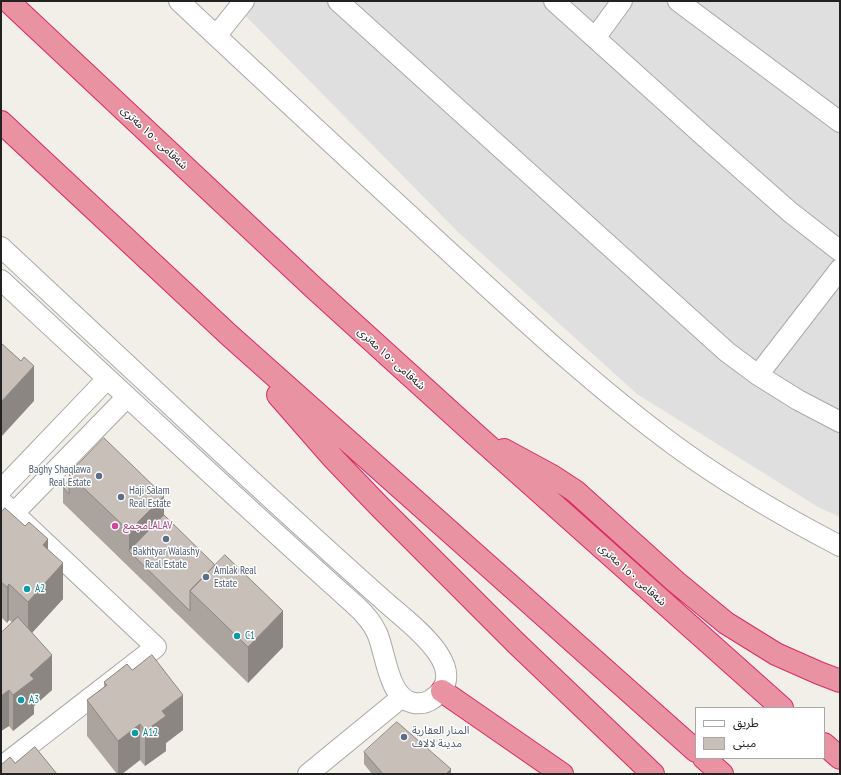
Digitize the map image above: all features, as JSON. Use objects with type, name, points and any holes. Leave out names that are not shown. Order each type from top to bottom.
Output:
[{"type":"highway","name":"شەقامی ١٥٠ مەتری","points":[[8,1],[314,288],[477,436],[781,707]]},
{"type":"highway","points":[[1,122],[229,336],[695,750]]},
{"type":"highway","points":[[229,336],[318,441],[380,508],[516,644],[653,774]]},
{"type":"highway","points":[[477,436],[546,472],[574,491],[676,582],[726,623],[776,654],[819,673],[840,680]]},
{"type":"highway","points":[[442,691],[562,774]]},
{"type":"highway","points":[[825,745],[840,758]]},
{"type":"highway","points":[[705,759],[722,774]]},
{"type":"street","points":[[216,36],[244,1]]},
{"type":"street","points":[[338,1],[727,352],[758,375],[798,400],[840,422]]},
{"type":"street","points":[[554,1],[790,212],[840,251]]},
{"type":"street","points":[[595,38],[622,1]]},
{"type":"street","points":[[678,1],[840,122]]},
{"type":"street","points":[[184,3],[216,36],[485,284],[563,354],[638,417],[675,446],[715,474],[767,506],[840,546]]},
{"type":"street","points":[[1,247],[138,376],[336,558],[421,633],[440,654],[445,664],[446,683],[442,691],[425,703],[416,704],[409,702],[402,697],[393,684],[378,636],[363,612],[240,502],[1,280]]},
{"type":"street","points":[[758,375],[840,269]]},
{"type":"street","points":[[4,503],[107,378]]},
{"type":"street","points":[[4,503],[127,397]]},
{"type":"street","points":[[1,767],[156,647],[4,503]]},
{"type":"street","points":[[308,774],[402,697]]},
{"type":"shaded area","points":[[231,1],[840,1],[840,517],[818,507],[637,394],[459,233]]},
{"type":"building","points":[[1,343],[21,361],[24,357],[34,366],[1,402]]},
{"type":"building","points":[[104,438],[164,496],[129,531],[69,474]]},
{"type":"building","points":[[69,481],[69,494],[63,487]]},
{"type":"building","points":[[5,508],[25,526],[29,522],[48,539],[43,545],[63,563],[28,602],[9,584],[7,587],[1,582],[1,513]]},
{"type":"building","points":[[164,515],[215,565],[190,591],[190,611],[129,551]]},
{"type":"building","points":[[225,555],[283,611],[248,647],[190,591]]},
{"type":"building","points":[[18,617],[52,655],[30,675],[34,679],[13,695],[9,690],[1,696],[1,633]]},
{"type":"building","points":[[152,655],[183,695],[162,711],[166,716],[145,731],[140,724],[118,741],[87,700],[107,685],[104,682],[127,664],[132,670]]},
{"type":"building","points":[[397,722],[451,769],[446,774],[383,774],[364,752]]},
{"type":"building","points":[[35,747],[57,774],[1,774],[1,765],[10,757],[15,763]]},
{"type":"place","name":"Baghy Shaqlawa Real Estate","points":[[99,476]]},
{"type":"place","name":"Haji Salam Real Estate","points":[[121,497]]},
{"type":"place","name":"مجمعLALAV","points":[[115,526]]},
{"type":"place","name":"Bakhtyar Walashy Real Estate","points":[[166,539]]},
{"type":"place","name":"Amlak Real Estate","points":[[206,577]]},
{"type":"place","name":"A2","points":[[27,589]]},
{"type":"place","name":"C1","points":[[237,636]]},
{"type":"place","name":"A3","points":[[21,700]]},
{"type":"place","name":"A12","points":[[135,733]]},
{"type":"place","name":"المنار العقارية مدينة لالاف","points":[[404,737]]}]
